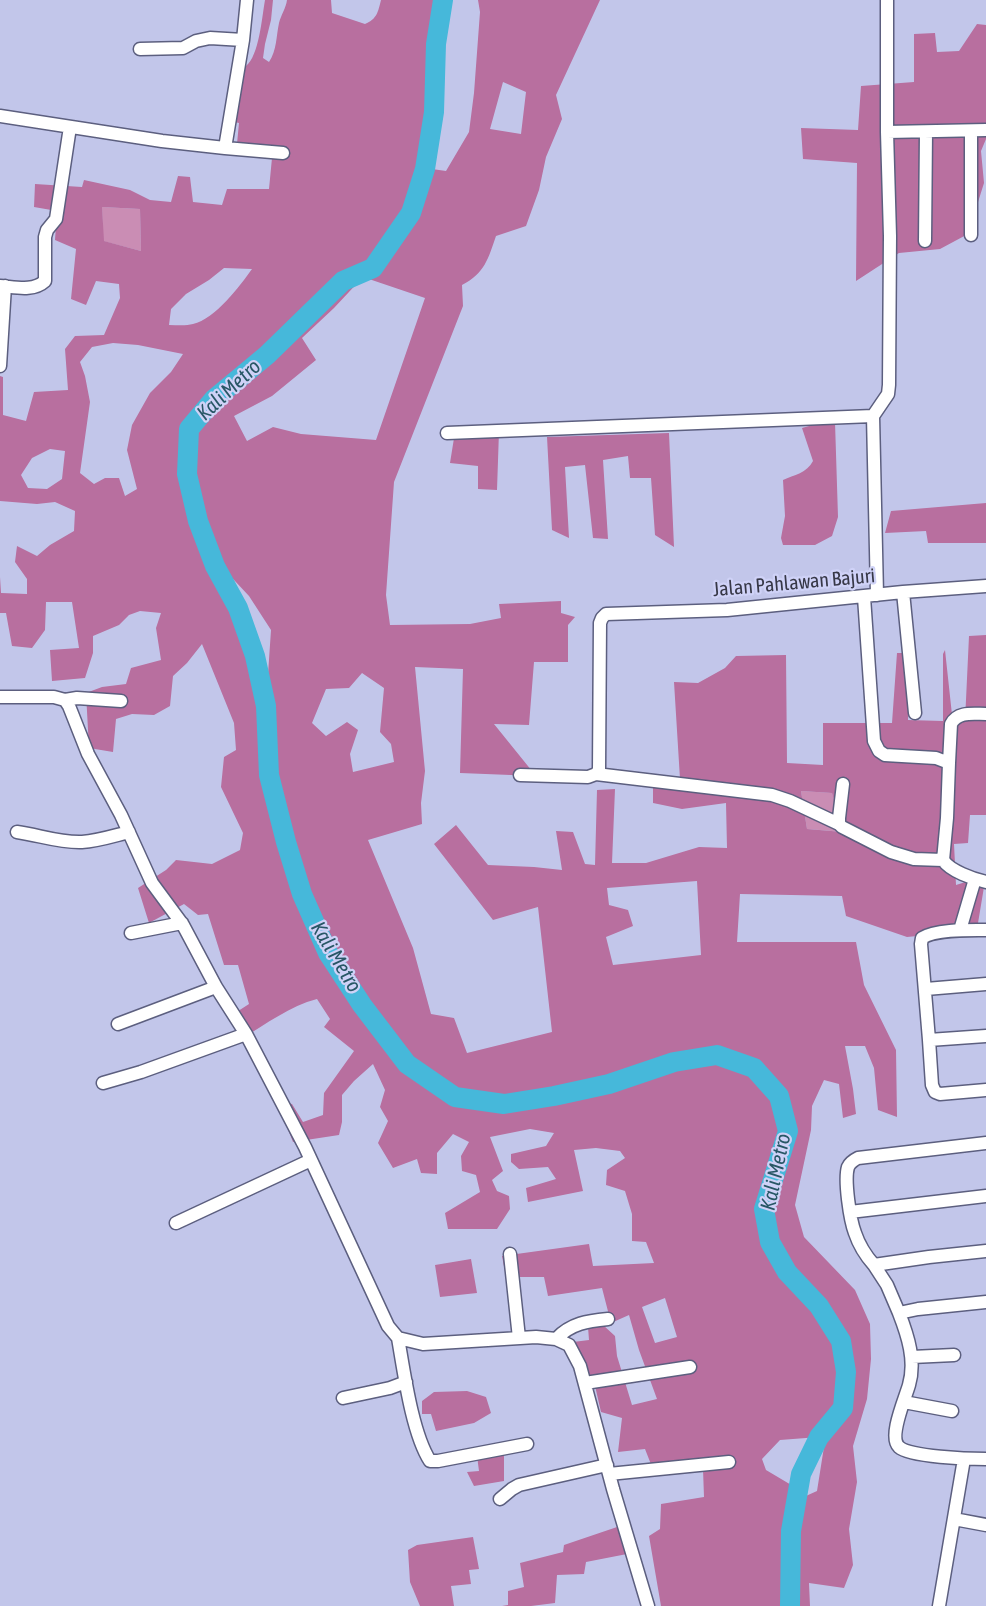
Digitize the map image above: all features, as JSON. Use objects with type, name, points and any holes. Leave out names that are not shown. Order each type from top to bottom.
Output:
[{"type":"street","points":[[225,148],[243,40],[247,0]]},
{"type":"street","points":[[878,595],[873,416],[888,394],[889,385],[887,0]]},
{"type":"street","points":[[140,49],[183,48],[196,41],[210,38],[243,40]]},
{"type":"street","points":[[0,116],[225,148],[283,153]]},
{"type":"street","points":[[0,366],[3,286],[29,288],[39,286],[45,281],[45,237],[47,230],[56,219],[70,127]]},
{"type":"street","points":[[971,130],[971,235]]},
{"type":"street","points":[[887,132],[986,130]]},
{"type":"street","points":[[925,241],[926,132]]},
{"type":"street","points":[[447,434],[873,416]]},
{"type":"street","name":"Jalan Pahlawan Bajuri","points":[[596,774],[599,770],[600,623],[606,614],[727,610],[986,586]]},
{"type":"street","points":[[903,592],[915,713]]},
{"type":"street","points":[[864,597],[874,741],[879,751],[885,755],[936,758],[949,762]]},
{"type":"street","points":[[0,697],[121,701]]},
{"type":"street","points":[[64,700],[69,706],[88,753],[121,815],[152,883],[182,923],[216,987],[246,1034],[311,1160],[388,1326],[398,1338],[417,1428],[430,1461],[527,1444]]},
{"type":"street","points":[[960,930],[966,904],[980,880],[945,864],[943,860],[951,724],[954,718],[960,715],[986,714]]},
{"type":"street","points":[[520,775],[588,777],[596,774],[772,795],[839,824],[891,852],[914,859],[943,860]]},
{"type":"street","points":[[839,824],[843,784]]},
{"type":"street","points":[[17,832],[81,842],[129,832]]},
{"type":"street","points":[[131,933],[182,923]]},
{"type":"street","points":[[986,930],[960,930],[927,935],[922,938],[932,1085],[935,1092],[940,1094],[986,1090]]},
{"type":"street","points":[[926,989],[986,984]]},
{"type":"street","points":[[118,1024],[216,987]]},
{"type":"street","points":[[103,1083],[150,1069],[246,1034]]},
{"type":"street","points":[[929,1041],[986,1036]]},
{"type":"street","points":[[986,1143],[858,1158],[848,1166],[849,1212],[854,1231],[868,1258],[883,1277],[907,1335],[912,1357],[910,1382],[895,1429],[898,1446],[908,1452],[964,1459],[986,1459]]},
{"type":"street","points":[[176,1223],[311,1160]]},
{"type":"street","points":[[849,1212],[986,1196]]},
{"type":"street","points":[[874,1265],[986,1251]]},
{"type":"street","points":[[510,1254],[519,1338]]},
{"type":"street","points":[[899,1313],[986,1302]]},
{"type":"street","points":[[556,1339],[571,1326],[608,1319]]},
{"type":"street","points":[[398,1338],[423,1344],[519,1338],[556,1339],[566,1343],[574,1353],[585,1383],[648,1606]]},
{"type":"street","points":[[912,1357],[954,1355]]},
{"type":"street","points":[[585,1383],[690,1367]]},
{"type":"street","points":[[343,1398],[406,1382]]},
{"type":"street","points":[[904,1402],[952,1411]]},
{"type":"street","points":[[939,1606],[964,1459]]},
{"type":"street","points":[[500,1498],[519,1485],[608,1469],[729,1462]]},
{"type":"street","points":[[954,1519],[986,1525]]},
{"type":"shaded area","points":[[265,0],[273,0],[263,58],[269,62],[274,53],[279,23],[287,0],[331,0],[332,13],[365,24],[375,17],[381,0],[443,0],[436,44],[434,112],[425,168],[446,171],[469,132],[480,12],[478,0],[600,0],[556,95],[562,119],[546,157],[539,190],[526,226],[496,236],[481,270],[462,285],[463,306],[394,482],[386,595],[390,625],[470,624],[501,618],[499,604],[561,601],[561,613],[575,617],[568,625],[568,662],[534,662],[529,725],[494,724],[536,776],[460,773],[463,669],[415,667],[425,771],[421,803],[422,824],[368,840],[413,948],[431,1014],[454,1018],[467,1053],[552,1032],[538,907],[493,920],[434,844],[456,825],[488,865],[562,870],[556,831],[573,832],[585,864],[595,865],[597,790],[615,789],[612,863],[646,863],[699,847],[727,848],[726,803],[682,809],[653,803],[653,782],[680,779],[674,682],[698,683],[725,668],[736,656],[786,655],[787,763],[823,765],[823,723],[892,723],[897,653],[910,653],[908,720],[943,721],[943,654],[945,650],[953,724],[965,721],[969,636],[986,635],[986,815],[970,815],[968,843],[954,844],[956,885],[975,879],[985,881],[978,923],[948,933],[907,937],[846,916],[842,896],[740,894],[737,942],[856,942],[864,985],[896,1050],[897,1117],[878,1110],[874,1068],[865,1046],[845,1046],[856,1114],[843,1118],[839,1084],[824,1080],[812,1106],[811,1130],[795,1205],[804,1237],[855,1290],[870,1324],[871,1359],[867,1399],[853,1446],[857,1482],[849,1529],[853,1565],[844,1588],[809,1583],[810,1606],[661,1606],[649,1536],[660,1529],[661,1504],[704,1497],[703,1469],[654,1472],[645,1449],[618,1452],[622,1418],[601,1412],[593,1377],[588,1374],[573,1342],[589,1340],[588,1327],[603,1325],[615,1336],[617,1356],[632,1405],[657,1399],[629,1315],[611,1323],[602,1288],[548,1296],[544,1277],[506,1277],[502,1256],[589,1244],[593,1266],[654,1263],[646,1242],[632,1241],[632,1214],[625,1191],[606,1185],[607,1170],[625,1158],[620,1151],[596,1148],[574,1150],[583,1191],[528,1202],[526,1188],[556,1179],[548,1167],[519,1169],[511,1162],[511,1154],[546,1146],[554,1133],[530,1129],[490,1137],[503,1171],[492,1180],[497,1191],[509,1196],[510,1209],[497,1229],[448,1229],[445,1213],[480,1192],[476,1175],[462,1171],[461,1156],[469,1142],[453,1134],[437,1153],[437,1174],[421,1173],[417,1159],[393,1168],[378,1143],[388,1121],[380,1107],[385,1090],[373,1064],[342,1095],[342,1122],[339,1135],[293,1142],[280,1109],[281,1102],[292,1104],[303,1122],[323,1115],[324,1093],[354,1051],[324,1027],[330,1019],[317,999],[269,1021],[243,1038],[232,1015],[249,1004],[238,965],[224,965],[208,914],[198,915],[184,904],[149,923],[138,888],[166,870],[176,860],[212,864],[240,850],[243,833],[221,787],[224,757],[236,750],[234,723],[202,644],[173,676],[170,706],[154,715],[132,714],[116,719],[113,752],[89,748],[86,693],[102,687],[126,684],[131,668],[161,660],[156,628],[161,613],[140,611],[129,615],[119,625],[93,636],[93,653],[85,678],[52,681],[50,650],[79,648],[72,602],[46,602],[45,630],[32,648],[12,646],[6,613],[0,613],[0,577],[1,593],[27,594],[27,579],[15,562],[17,546],[37,556],[50,545],[74,531],[75,511],[55,502],[37,504],[0,501],[0,376],[3,377],[3,415],[26,421],[34,392],[68,390],[65,349],[75,336],[104,335],[120,298],[119,284],[96,281],[86,305],[71,299],[76,249],[55,240],[57,211],[34,207],[35,184],[82,187],[84,180],[130,190],[150,200],[171,202],[178,176],[190,177],[193,202],[222,205],[227,189],[269,189],[272,158],[236,154],[239,123],[230,121],[235,64],[246,66],[254,54]],"holes":[[[503,82],[526,92],[521,134],[490,129]],[[102,207],[140,209],[141,251],[104,241]],[[224,268],[252,269],[226,301],[201,321],[187,325],[169,325],[171,309],[186,294]],[[363,277],[425,298],[376,440],[301,434],[273,427],[247,441],[234,416],[272,396],[316,360],[302,338]],[[113,343],[138,345],[183,354],[171,372],[150,393],[132,425],[127,450],[137,489],[125,496],[119,478],[105,478],[94,484],[80,473],[90,402],[80,362],[92,347]],[[50,449],[65,451],[62,479],[47,489],[28,488],[21,475],[32,458]],[[219,564],[249,596],[271,630],[266,704],[255,656],[238,608],[216,566]],[[362,673],[384,688],[380,732],[391,744],[394,762],[353,772],[350,754],[358,730],[347,722],[326,736],[312,723],[326,689],[349,688]],[[801,791],[832,793],[843,832],[807,829]],[[697,881],[701,955],[613,965],[606,937],[633,926],[628,910],[609,905],[607,888]],[[665,1298],[677,1337],[655,1343],[642,1307]],[[827,1428],[817,1491],[797,1500],[798,1489],[766,1470],[762,1459],[780,1440],[819,1437]]]},
{"type":"shaded area","points":[[977,24],[986,25],[986,139],[981,151],[984,183],[968,234],[940,249],[899,253],[856,281],[857,163],[803,159],[801,128],[858,130],[861,86],[914,82],[914,34],[935,33],[937,52],[959,51]]},
{"type":"shaded area","points":[[102,207],[140,209],[141,251],[103,241]]},
{"type":"shaded area","points":[[827,421],[835,422],[838,517],[832,536],[815,545],[783,545],[781,538],[785,516],[783,480],[804,471],[813,461],[802,428]]},
{"type":"shaded area","points":[[499,431],[497,490],[478,489],[478,466],[450,463],[455,432]]},
{"type":"shaded area","points":[[669,433],[674,547],[655,535],[651,478],[630,478],[628,456],[603,460],[608,539],[593,538],[585,465],[565,467],[569,538],[552,530],[547,437]]},
{"type":"shaded area","points":[[986,503],[986,543],[928,543],[926,531],[885,533],[891,511]]},
{"type":"shaded area","points":[[801,791],[832,793],[844,832],[807,829]]},
{"type":"shaded area","points":[[471,1259],[477,1293],[440,1297],[435,1265]]},
{"type":"shaded area","points":[[467,1391],[486,1397],[491,1413],[474,1423],[436,1431],[431,1414],[422,1414],[422,1401],[434,1392]]},
{"type":"shaded area","points":[[504,1453],[504,1481],[474,1486],[467,1472],[479,1471],[477,1456]]},
{"type":"shaded area","points":[[620,1526],[627,1554],[586,1562],[584,1574],[557,1575],[555,1603],[502,1606],[508,1605],[508,1591],[524,1587],[520,1563],[563,1552],[564,1545]]},
{"type":"shaded area","points":[[473,1537],[479,1569],[469,1570],[471,1584],[451,1586],[454,1606],[420,1606],[410,1582],[408,1550],[417,1545]]},
{"type":"waterway","name":"Kali Metro","points":[[443,0],[436,44],[434,112],[425,169],[411,213],[373,268],[343,281],[267,355],[214,399],[189,429],[187,474],[198,521],[215,566],[238,608],[255,656],[266,706],[269,775],[302,894],[328,953],[362,1005],[407,1064],[455,1097],[504,1104],[609,1084],[674,1062],[717,1055],[754,1068],[779,1096],[788,1131],[764,1209],[770,1242],[787,1272],[819,1306],[841,1341],[846,1372],[843,1408],[819,1437],[801,1474],[791,1531],[790,1606]]}]
